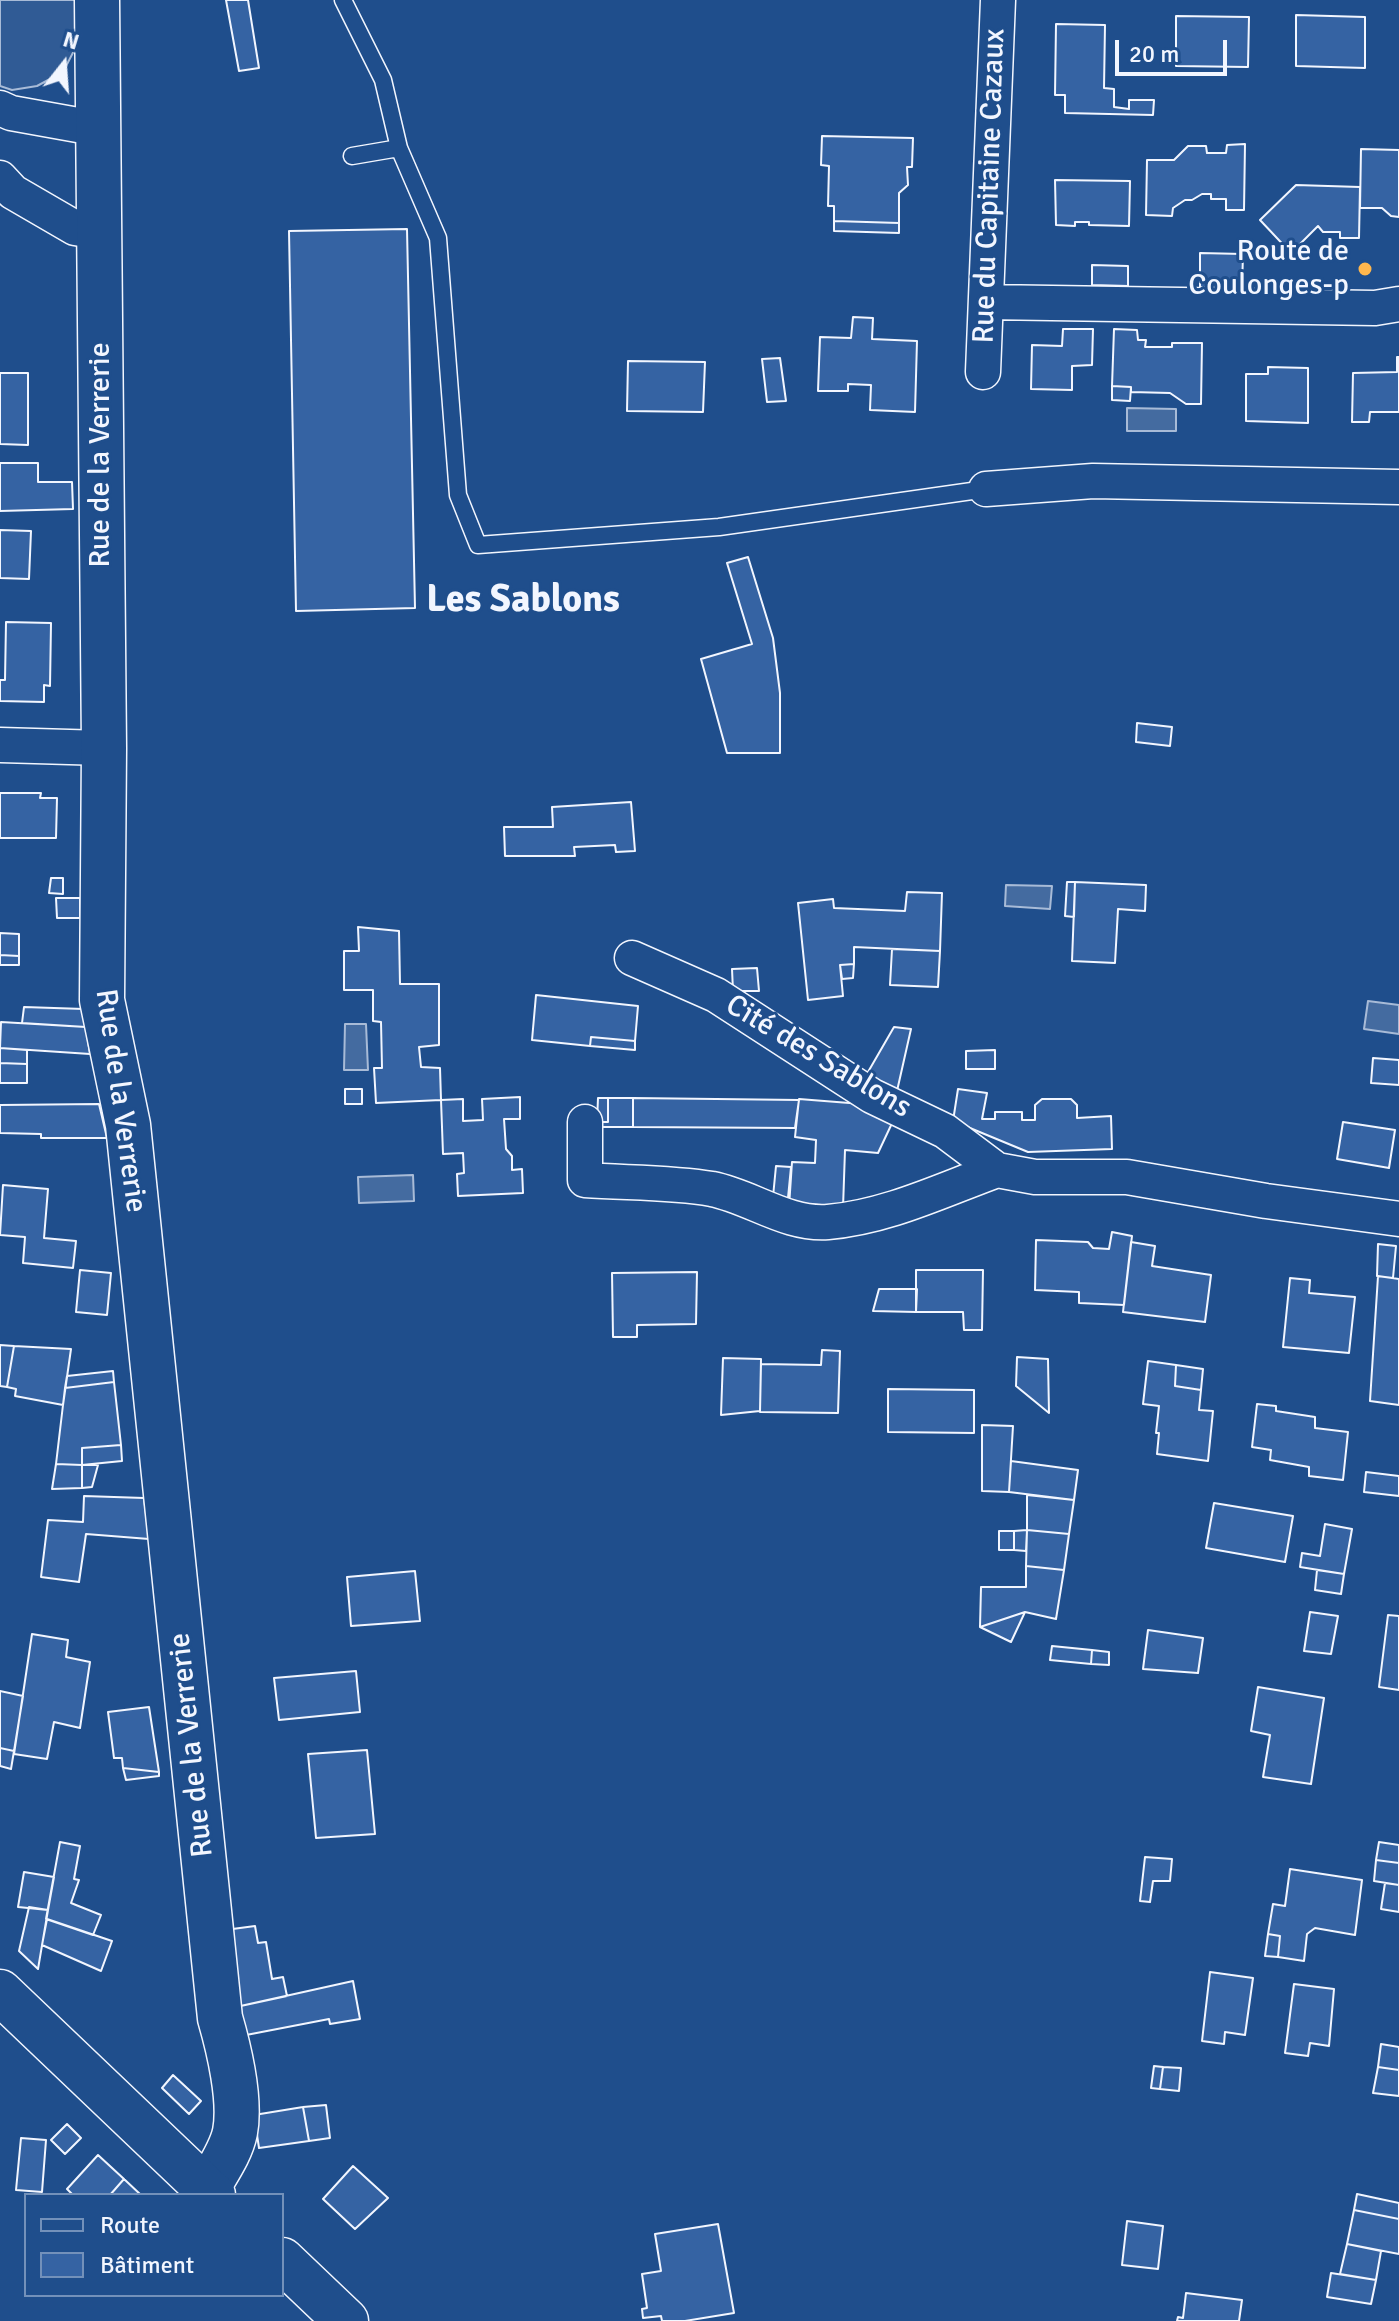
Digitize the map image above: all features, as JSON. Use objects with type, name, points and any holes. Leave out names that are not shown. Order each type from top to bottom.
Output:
[{"type":"street","name":"Rue de la Verrerie","points":[[97,0],[104,748],[102,1000],[128,1125],[220,2018],[232,2061],[236,2130],[210,2192]]},
{"type":"street","name":"Rue du Capitaine Cazaux","points":[[983,372],[998,0]]},
{"type":"street","points":[[0,108],[11,113],[100,129]]},
{"type":"street","points":[[0,178],[13,192],[75,228],[100,232]]},
{"type":"street","points":[[987,302],[1375,308],[1399,304]]},
{"type":"street","points":[[986,489],[1093,481],[1399,487]]},
{"type":"street","points":[[0,745],[104,748]]},
{"type":"street","name":"Cité des Sablons","points":[[632,958],[716,995],[872,1096],[945,1131],[997,1170],[1035,1177],[1127,1177],[1266,1201],[1399,1219]]},
{"type":"street","points":[[585,1122],[585,1180],[711,1189],[743,1197],[785,1217],[826,1222],[886,1211],[997,1170]]},
{"type":"street","points":[[0,1992],[210,2192]]},
{"type":"street","points":[[284,2262],[346,2321]]},
{"type":"lane","points":[[343,0],[383,80],[399,148],[438,238],[458,495],[478,545],[719,527],[986,489]]},
{"type":"lane","points":[[352,156],[399,148]]},
{"type":"shaded area","points":[[0,0],[76,0],[79,41],[63,72],[37,86],[12,90],[0,86]]},
{"type":"shaded area","points":[[1127,408],[1176,409],[1176,431],[1127,431]]},
{"type":"shaded area","points":[[1006,885],[1052,886],[1050,909],[1005,906]]},
{"type":"shaded area","points":[[1368,1001],[1399,1005],[1399,1034],[1364,1029]]},
{"type":"shaded area","points":[[345,1024],[366,1024],[368,1070],[344,1070]]},
{"type":"shaded area","points":[[413,1175],[414,1201],[359,1203],[358,1177]]},
{"type":"building","points":[[226,0],[248,0],[259,68],[239,71]]},
{"type":"building","points":[[1296,15],[1365,17],[1365,68],[1296,66]]},
{"type":"building","points":[[1176,16],[1249,17],[1248,67],[1176,66]]},
{"type":"building","points":[[1056,24],[1105,25],[1104,88],[1114,89],[1114,107],[1129,109],[1129,100],[1154,100],[1153,115],[1065,113],[1065,95],[1055,95]]},
{"type":"building","points":[[822,136],[913,138],[912,167],[907,167],[908,185],[899,193],[899,223],[834,221],[834,206],[828,206],[829,166],[821,165]]},
{"type":"building","points":[[1245,144],[1244,210],[1226,210],[1226,199],[1211,199],[1211,194],[1202,194],[1173,208],[1172,216],[1146,215],[1147,160],[1174,160],[1188,146],[1206,146],[1207,153],[1226,153],[1227,145]]},
{"type":"building","points":[[1361,149],[1399,150],[1399,217],[1391,216],[1382,208],[1360,208]]},
{"type":"building","points":[[1055,180],[1130,181],[1129,226],[1089,225],[1089,222],[1075,222],[1075,226],[1056,225]]},
{"type":"building","points":[[1296,185],[1360,187],[1359,238],[1340,238],[1340,232],[1323,232],[1318,226],[1291,253],[1260,220]]},
{"type":"building","points":[[834,221],[899,223],[899,233],[834,231]]},
{"type":"building","points":[[407,229],[415,608],[296,611],[289,231]]},
{"type":"building","points":[[1200,253],[1243,254],[1242,288],[1200,287]]},
{"type":"building","points":[[1092,265],[1128,266],[1128,286],[1092,285]]},
{"type":"building","points":[[853,317],[873,318],[872,339],[917,341],[915,412],[870,410],[871,385],[848,384],[848,391],[818,391],[820,337],[851,338]]},
{"type":"building","points":[[1063,329],[1093,329],[1092,365],[1072,366],[1072,390],[1031,389],[1032,345],[1062,346]]},
{"type":"building","points":[[1114,329],[1137,330],[1138,340],[1146,340],[1145,347],[1202,343],[1201,404],[1186,404],[1170,393],[1131,392],[1131,387],[1112,386]]},
{"type":"building","points":[[1397,357],[1399,412],[1370,412],[1369,422],[1352,422],[1353,373],[1397,372]]},
{"type":"building","points":[[780,358],[786,401],[767,402],[762,359]]},
{"type":"building","points":[[628,361],[705,362],[703,412],[627,411]]},
{"type":"building","points":[[1268,367],[1308,368],[1308,423],[1246,421],[1246,374],[1268,374]]},
{"type":"building","points":[[0,373],[28,373],[28,445],[0,444]]},
{"type":"building","points":[[1112,386],[1131,387],[1130,401],[1112,400]]},
{"type":"building","points":[[0,463],[38,463],[38,482],[72,482],[73,509],[0,511]]},
{"type":"building","points":[[0,530],[31,531],[29,579],[0,578]]},
{"type":"building","points":[[748,557],[773,638],[780,693],[780,753],[727,753],[701,659],[752,644],[727,563]]},
{"type":"building","points":[[6,622],[51,623],[50,686],[44,685],[44,702],[0,701],[0,680],[5,680]]},
{"type":"building","points":[[1137,723],[1172,727],[1170,746],[1136,742]]},
{"type":"building","points":[[0,793],[41,793],[40,798],[57,798],[56,838],[0,838]]},
{"type":"building","points":[[631,802],[635,851],[616,852],[615,845],[574,847],[575,856],[505,856],[504,827],[553,827],[552,807]]},
{"type":"building","points":[[51,878],[63,878],[63,894],[49,893]]},
{"type":"building","points":[[1067,882],[1075,882],[1074,917],[1065,916]]},
{"type":"building","points":[[1075,882],[1146,885],[1145,911],[1118,909],[1115,963],[1072,961]]},
{"type":"building","points":[[907,892],[942,893],[940,951],[854,947],[854,964],[840,965],[843,996],[808,1000],[798,903],[833,899],[834,908],[905,911]]},
{"type":"building","points":[[56,898],[80,898],[80,918],[57,918]]},
{"type":"building","points":[[358,927],[399,931],[400,984],[439,984],[439,1045],[419,1047],[421,1067],[440,1068],[441,1100],[376,1103],[374,1068],[382,1068],[381,1022],[373,1021],[373,990],[344,990],[344,951],[359,951]]},
{"type":"building","points":[[0,933],[19,934],[19,956],[0,955]]},
{"type":"building","points":[[892,949],[940,951],[938,987],[890,985]]},
{"type":"building","points":[[0,955],[19,956],[19,965],[0,965]]},
{"type":"building","points":[[854,964],[853,978],[842,979],[840,965]]},
{"type":"building","points":[[757,968],[759,991],[733,991],[732,969]]},
{"type":"building","points":[[536,995],[638,1006],[635,1041],[591,1037],[590,1046],[532,1040]]},
{"type":"building","points":[[24,1007],[84,1009],[86,1027],[22,1023]]},
{"type":"building","points":[[1,1022],[86,1027],[90,1054],[0,1048]]},
{"type":"building","points":[[894,1027],[911,1029],[897,1091],[874,1080],[868,1072]]},
{"type":"building","points":[[591,1037],[635,1041],[635,1050],[590,1046]]},
{"type":"building","points":[[0,1048],[27,1050],[27,1064],[0,1063]]},
{"type":"building","points":[[995,1050],[995,1069],[966,1069],[966,1051]]},
{"type":"building","points":[[1373,1058],[1399,1060],[1399,1085],[1371,1083]]},
{"type":"building","points":[[0,1063],[27,1064],[27,1083],[0,1083]]},
{"type":"building","points":[[345,1089],[362,1089],[362,1104],[345,1104]]},
{"type":"building","points":[[958,1089],[987,1093],[982,1119],[995,1119],[995,1112],[1022,1112],[1022,1120],[1035,1120],[1035,1105],[1042,1099],[1071,1099],[1077,1105],[1077,1118],[1111,1116],[1112,1149],[1028,1152],[953,1121]]},
{"type":"building","points":[[520,1097],[520,1119],[504,1119],[506,1149],[512,1156],[512,1170],[522,1169],[523,1193],[458,1196],[457,1174],[464,1173],[463,1153],[443,1154],[441,1100],[463,1099],[463,1121],[483,1120],[482,1099]]},
{"type":"building","points":[[598,1098],[608,1098],[608,1122],[597,1122]]},
{"type":"building","points":[[608,1098],[633,1098],[633,1127],[597,1127],[597,1122],[608,1122]]},
{"type":"building","points":[[633,1098],[799,1100],[795,1128],[633,1127]]},
{"type":"building","points":[[799,1099],[862,1104],[894,1119],[878,1153],[845,1150],[843,1208],[789,1207],[792,1162],[815,1163],[816,1140],[795,1137]]},
{"type":"building","points":[[99,1104],[107,1138],[41,1138],[41,1134],[0,1133],[0,1105]]},
{"type":"building","points":[[1343,1122],[1395,1130],[1389,1168],[1337,1159]]},
{"type":"building","points":[[776,1166],[791,1167],[787,1208],[772,1207]]},
{"type":"building","points":[[3,1185],[48,1189],[44,1238],[76,1241],[73,1268],[23,1263],[25,1237],[0,1235]]},
{"type":"building","points":[[1112,1232],[1132,1236],[1124,1305],[1079,1303],[1079,1292],[1035,1290],[1036,1240],[1088,1242],[1093,1248],[1109,1249]]},
{"type":"building","points":[[1131,1242],[1155,1246],[1152,1266],[1211,1275],[1205,1322],[1123,1312]]},
{"type":"building","points":[[1378,1244],[1396,1246],[1393,1278],[1377,1276]]},
{"type":"building","points":[[80,1270],[111,1273],[107,1315],[76,1312]]},
{"type":"building","points":[[916,1270],[983,1270],[982,1330],[964,1330],[963,1312],[916,1312]]},
{"type":"building","points":[[697,1272],[696,1324],[637,1325],[637,1337],[613,1337],[612,1273]]},
{"type":"building","points":[[1378,1276],[1399,1279],[1399,1405],[1370,1401]]},
{"type":"building","points":[[1290,1278],[1310,1280],[1309,1293],[1355,1297],[1349,1353],[1283,1347]]},
{"type":"building","points":[[879,1289],[917,1289],[916,1312],[873,1311]]},
{"type":"building","points":[[0,1345],[14,1346],[7,1387],[0,1386]]},
{"type":"building","points":[[14,1346],[71,1349],[63,1405],[15,1396],[16,1389],[7,1387]]},
{"type":"building","points":[[822,1350],[840,1351],[838,1413],[760,1412],[761,1364],[821,1365]]},
{"type":"building","points":[[1017,1357],[1048,1359],[1049,1413],[1016,1386]]},
{"type":"building","points":[[723,1358],[761,1359],[760,1411],[721,1415]]},
{"type":"building","points":[[1148,1361],[1176,1365],[1175,1386],[1201,1390],[1199,1410],[1213,1411],[1208,1461],[1157,1454],[1159,1406],[1143,1404]]},
{"type":"building","points":[[1176,1365],[1203,1369],[1201,1390],[1175,1386]]},
{"type":"building","points":[[113,1371],[114,1382],[65,1388],[67,1376]]},
{"type":"building","points":[[114,1382],[121,1445],[82,1448],[82,1465],[56,1464],[65,1388]]},
{"type":"building","points":[[888,1389],[974,1390],[974,1433],[888,1432]]},
{"type":"building","points":[[1257,1404],[1276,1406],[1276,1411],[1315,1417],[1315,1428],[1348,1432],[1343,1480],[1309,1476],[1309,1467],[1270,1460],[1271,1450],[1252,1447]]},
{"type":"building","points":[[982,1425],[1013,1426],[1009,1492],[982,1491]]},
{"type":"building","points":[[121,1445],[122,1461],[82,1465],[82,1448]]},
{"type":"building","points":[[1011,1461],[1078,1470],[1074,1500],[1009,1492]]},
{"type":"building","points":[[56,1464],[82,1465],[82,1488],[52,1489]]},
{"type":"building","points":[[82,1465],[98,1465],[92,1487],[82,1488]]},
{"type":"building","points":[[1366,1472],[1399,1476],[1399,1496],[1364,1492]]},
{"type":"building","points":[[1027,1495],[1074,1500],[1069,1534],[1027,1530]]},
{"type":"building","points":[[84,1496],[144,1498],[149,1539],[86,1534],[79,1582],[41,1577],[48,1520],[83,1522]]},
{"type":"building","points":[[1214,1503],[1293,1516],[1285,1562],[1206,1548]]},
{"type":"building","points":[[1325,1524],[1352,1529],[1344,1574],[1300,1567],[1302,1553],[1320,1556]]},
{"type":"building","points":[[1027,1530],[1026,1551],[1014,1550],[1014,1531]]},
{"type":"building","points":[[1027,1530],[1069,1534],[1064,1570],[1026,1566]]},
{"type":"building","points":[[999,1531],[1014,1531],[1014,1550],[999,1550]]},
{"type":"building","points":[[1026,1566],[1064,1570],[1056,1619],[1025,1612],[980,1627],[981,1587],[1026,1587]]},
{"type":"building","points":[[1317,1570],[1344,1574],[1341,1594],[1315,1590]]},
{"type":"building","points":[[415,1571],[420,1621],[351,1626],[347,1577]]},
{"type":"building","points":[[1025,1612],[1011,1642],[980,1627]]},
{"type":"building","points":[[1310,1612],[1338,1616],[1331,1654],[1304,1651]]},
{"type":"building","points":[[1388,1615],[1399,1616],[1399,1690],[1379,1687]]},
{"type":"building","points":[[1148,1630],[1203,1638],[1198,1673],[1143,1669]]},
{"type":"building","points":[[32,1634],[68,1640],[66,1657],[90,1662],[80,1728],[54,1722],[47,1759],[14,1754]]},
{"type":"building","points":[[1052,1646],[1092,1650],[1091,1664],[1050,1660]]},
{"type":"building","points":[[1092,1650],[1109,1652],[1109,1665],[1091,1664]]},
{"type":"building","points":[[356,1671],[360,1712],[279,1720],[274,1678]]},
{"type":"building","points":[[1258,1687],[1324,1698],[1311,1784],[1263,1777],[1270,1735],[1251,1731]]},
{"type":"building","points":[[0,1691],[23,1696],[14,1751],[0,1748]]},
{"type":"building","points":[[149,1707],[159,1772],[123,1768],[122,1758],[114,1758],[108,1712]]},
{"type":"building","points":[[0,1748],[14,1751],[11,1769],[0,1766]]},
{"type":"building","points":[[367,1750],[375,1834],[316,1838],[308,1754]]},
{"type":"building","points":[[123,1768],[159,1772],[159,1776],[126,1780]]},
{"type":"building","points":[[60,1842],[80,1846],[74,1879],[79,1880],[71,1903],[101,1915],[93,1935],[46,1919]]},
{"type":"building","points":[[1379,1842],[1399,1845],[1399,1863],[1376,1860]]},
{"type":"building","points":[[1145,1857],[1172,1859],[1170,1881],[1153,1881],[1150,1902],[1140,1901]]},
{"type":"building","points":[[1376,1860],[1399,1863],[1399,1885],[1374,1881]]},
{"type":"building","points":[[1290,1869],[1362,1880],[1355,1935],[1315,1928],[1307,1934],[1304,1961],[1278,1957],[1280,1936],[1268,1934],[1273,1904],[1285,1906]]},
{"type":"building","points":[[24,1872],[54,1877],[48,1910],[18,1907]]},
{"type":"building","points":[[1385,1883],[1399,1885],[1399,1912],[1381,1909]]},
{"type":"building","points":[[29,1907],[48,1910],[38,1969],[19,1951]]},
{"type":"building","points":[[47,1919],[112,1941],[101,1971],[42,1945]]},
{"type":"building","points":[[255,1926],[258,1943],[266,1942],[272,1979],[283,1977],[287,1996],[236,2007],[225,1930]]},
{"type":"building","points":[[1268,1934],[1280,1936],[1278,1957],[1265,1956]]},
{"type":"building","points":[[1210,1972],[1253,1978],[1245,2035],[1225,2032],[1224,2044],[1202,2041]]},
{"type":"building","points":[[353,1981],[360,2019],[330,2024],[329,2019],[241,2036],[236,2007]]},
{"type":"building","points":[[1294,1984],[1334,1989],[1329,2046],[1310,2043],[1308,2056],[1285,2053]]},
{"type":"building","points":[[1381,2044],[1399,2047],[1399,2070],[1378,2067]]},
{"type":"building","points":[[1154,2066],[1163,2067],[1160,2089],[1151,2088]]},
{"type":"building","points":[[1163,2067],[1181,2068],[1179,2091],[1160,2089]]},
{"type":"building","points":[[1378,2067],[1399,2070],[1399,2096],[1373,2093]]},
{"type":"building","points":[[173,2075],[201,2101],[189,2114],[162,2088]]},
{"type":"building","points":[[326,2105],[330,2138],[309,2141],[303,2107]]},
{"type":"building","points":[[303,2107],[309,2141],[259,2148],[254,2115]]},
{"type":"building","points":[[67,2124],[81,2138],[65,2154],[51,2140]]},
{"type":"building","points":[[21,2138],[46,2140],[42,2192],[16,2190]]},
{"type":"building","points":[[98,2155],[124,2179],[112,2193],[71,2193],[67,2189]]},
{"type":"building","points":[[353,2166],[388,2198],[355,2229],[323,2199]]},
{"type":"building","points":[[124,2179],[139,2193],[112,2193]]},
{"type":"building","points":[[1357,2194],[1399,2203],[1399,2219],[1354,2210]]},
{"type":"building","points":[[1354,2210],[1399,2219],[1399,2254],[1347,2244]]},
{"type":"building","points":[[1127,2221],[1163,2226],[1158,2269],[1122,2265]]},
{"type":"building","points":[[718,2224],[734,2313],[685,2321],[662,2321],[661,2316],[643,2318],[642,2309],[647,2308],[642,2274],[661,2271],[655,2234]]},
{"type":"building","points":[[1347,2244],[1381,2251],[1376,2280],[1340,2274]]},
{"type":"building","points":[[1331,2273],[1376,2280],[1371,2304],[1327,2297]]},
{"type":"building","points":[[1186,2293],[1242,2300],[1239,2321],[1177,2321],[1178,2317],[1183,2318]]},
{"type":"place","name":"Route de Coulonges-p","points":[[1365,269]]},
{"type":"district","name":"Les Sablons","points":[[523,601]]}]
